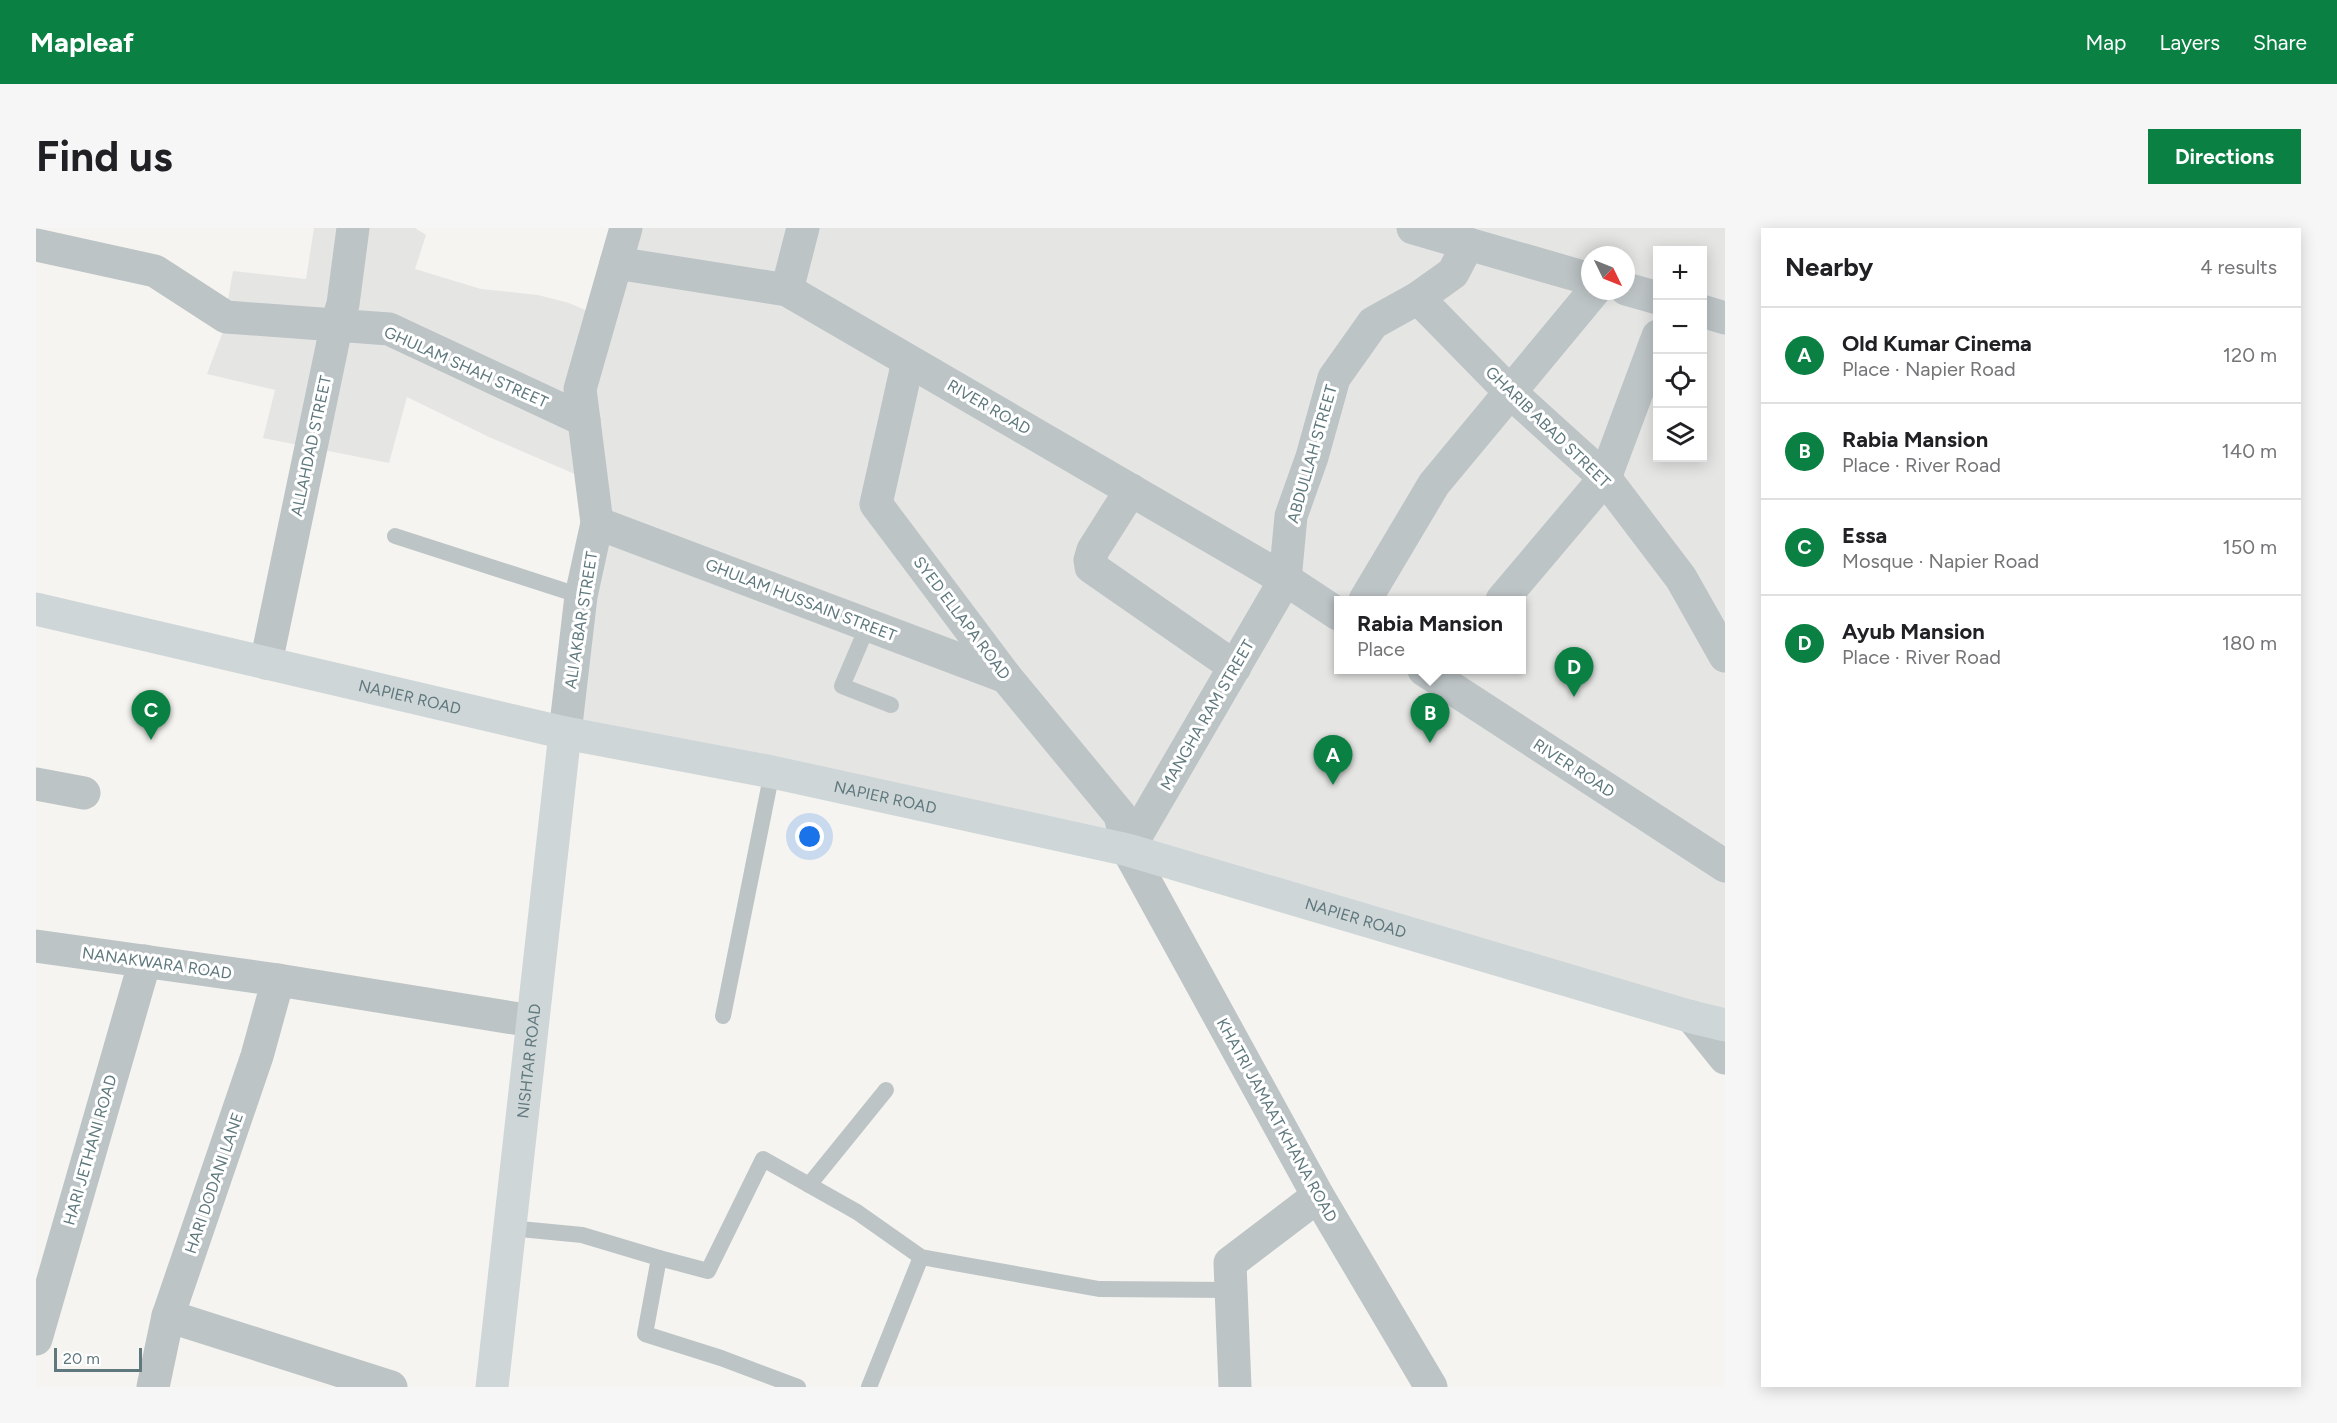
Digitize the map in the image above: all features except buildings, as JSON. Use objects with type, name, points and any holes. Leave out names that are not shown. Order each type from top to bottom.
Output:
[{"type":"main road","name":"NAPIER ROAD","points":[[36,609],[565,733],[772,772],[1128,850],[1725,1025]]},
{"type":"main road","name":"NISHTAR ROAD","points":[[492,1387],[565,733]]},
{"type":"street","name":"ALLAHDAD STREET","points":[[266,663],[337,323],[343,304],[353,228]]},
{"type":"street","name":"ALI AKBAR STREET","points":[[565,733],[581,596],[597,523],[580,389],[626,228]]},
{"type":"street","points":[[788,290],[803,228]]},
{"type":"street","points":[[1413,228],[1581,276]]},
{"type":"street","name":"GHULAM SHAH STREET","points":[[38,242],[155,271],[226,316],[337,323],[388,329],[584,420]]},
{"type":"street","name":"ABDULLAH STREET","points":[[1285,580],[1291,516],[1312,457],[1334,378],[1373,323],[1418,298],[1453,273],[1468,244]]},
{"type":"street","name":"RIVER ROAD","points":[[616,263],[788,290],[1285,580],[1334,611]]},
{"type":"street","points":[[1635,292],[1653,297]]},
{"type":"street","name":"GHARIB ABAD STREET","points":[[1418,298],[1510,392],[1605,478],[1681,578],[1725,656]]},
{"type":"street","points":[[1367,596],[1434,484],[1587,300]]},
{"type":"street","points":[[1707,313],[1725,318]]},
{"type":"street","points":[[1505,596],[1605,478],[1653,349]]},
{"type":"street","name":"SYED ELLAPA ROAD","points":[[908,361],[876,504],[1006,677],[1120,815],[1128,850]]},
{"type":"street","points":[[1131,490],[1093,549],[1091,567],[1235,667]]},
{"type":"street","name":"GHULAM HUSSAIN STREET","points":[[597,523],[1006,677]]},
{"type":"street","name":"MANGHA RAM STREET","points":[[1128,850],[1285,580]]},
{"type":"street","name":"RIVER ROAD","points":[[1438,674],[1724,864]]},
{"type":"street","points":[[36,784],[84,793]]},
{"type":"street","name":"KHATRI JAMAAT KHANA ROAD","points":[[1128,850],[1318,1197],[1431,1387]]},
{"type":"street","name":"NANAKWARA ROAD","points":[[36,946],[278,980],[532,1021]]},
{"type":"street","name":"HARI JETHANI ROAD","points":[[36,1339],[145,962]]},
{"type":"street","name":"HARI DODANI LANE","points":[[153,1387],[168,1316],[257,1056],[278,980]]},
{"type":"street","points":[[1692,1017],[1725,1058]]},
{"type":"street","points":[[1236,1387],[1230,1263],[1318,1197]]},
{"type":"street","points":[[168,1316],[384,1386]]},
{"type":"lane","points":[[395,536],[581,596]]},
{"type":"lane","points":[[868,625],[842,686],[891,705]]},
{"type":"lane","points":[[723,1016],[772,772]]},
{"type":"lane","points":[[809,1185],[886,1090]]},
{"type":"lane","points":[[510,1228],[582,1235],[708,1271],[763,1159],[857,1212],[921,1257],[1099,1289],[1232,1290]]},
{"type":"lane","points":[[869,1387],[921,1257]]},
{"type":"lane","points":[[659,1258],[645,1334],[721,1358],[798,1387]]},
{"type":"shaded area","points":[[314,228],[415,228],[426,235],[415,269],[481,289],[538,295],[569,303],[601,317],[627,228],[1725,228],[1725,1025],[1128,850],[578,734],[591,481],[489,437],[407,397],[389,463],[263,438],[275,390],[207,374],[222,334],[233,271],[306,279]]},
{"type":"place","name":"Ayub Mansion","points":[[1574,697]]},
{"type":"place","name":"Essa","points":[[151,740]]},
{"type":"place","name":"Rabia Mansion","points":[[1430,743]]},
{"type":"place","name":"Old Kumar Cinema","points":[[1333,785]]}]
